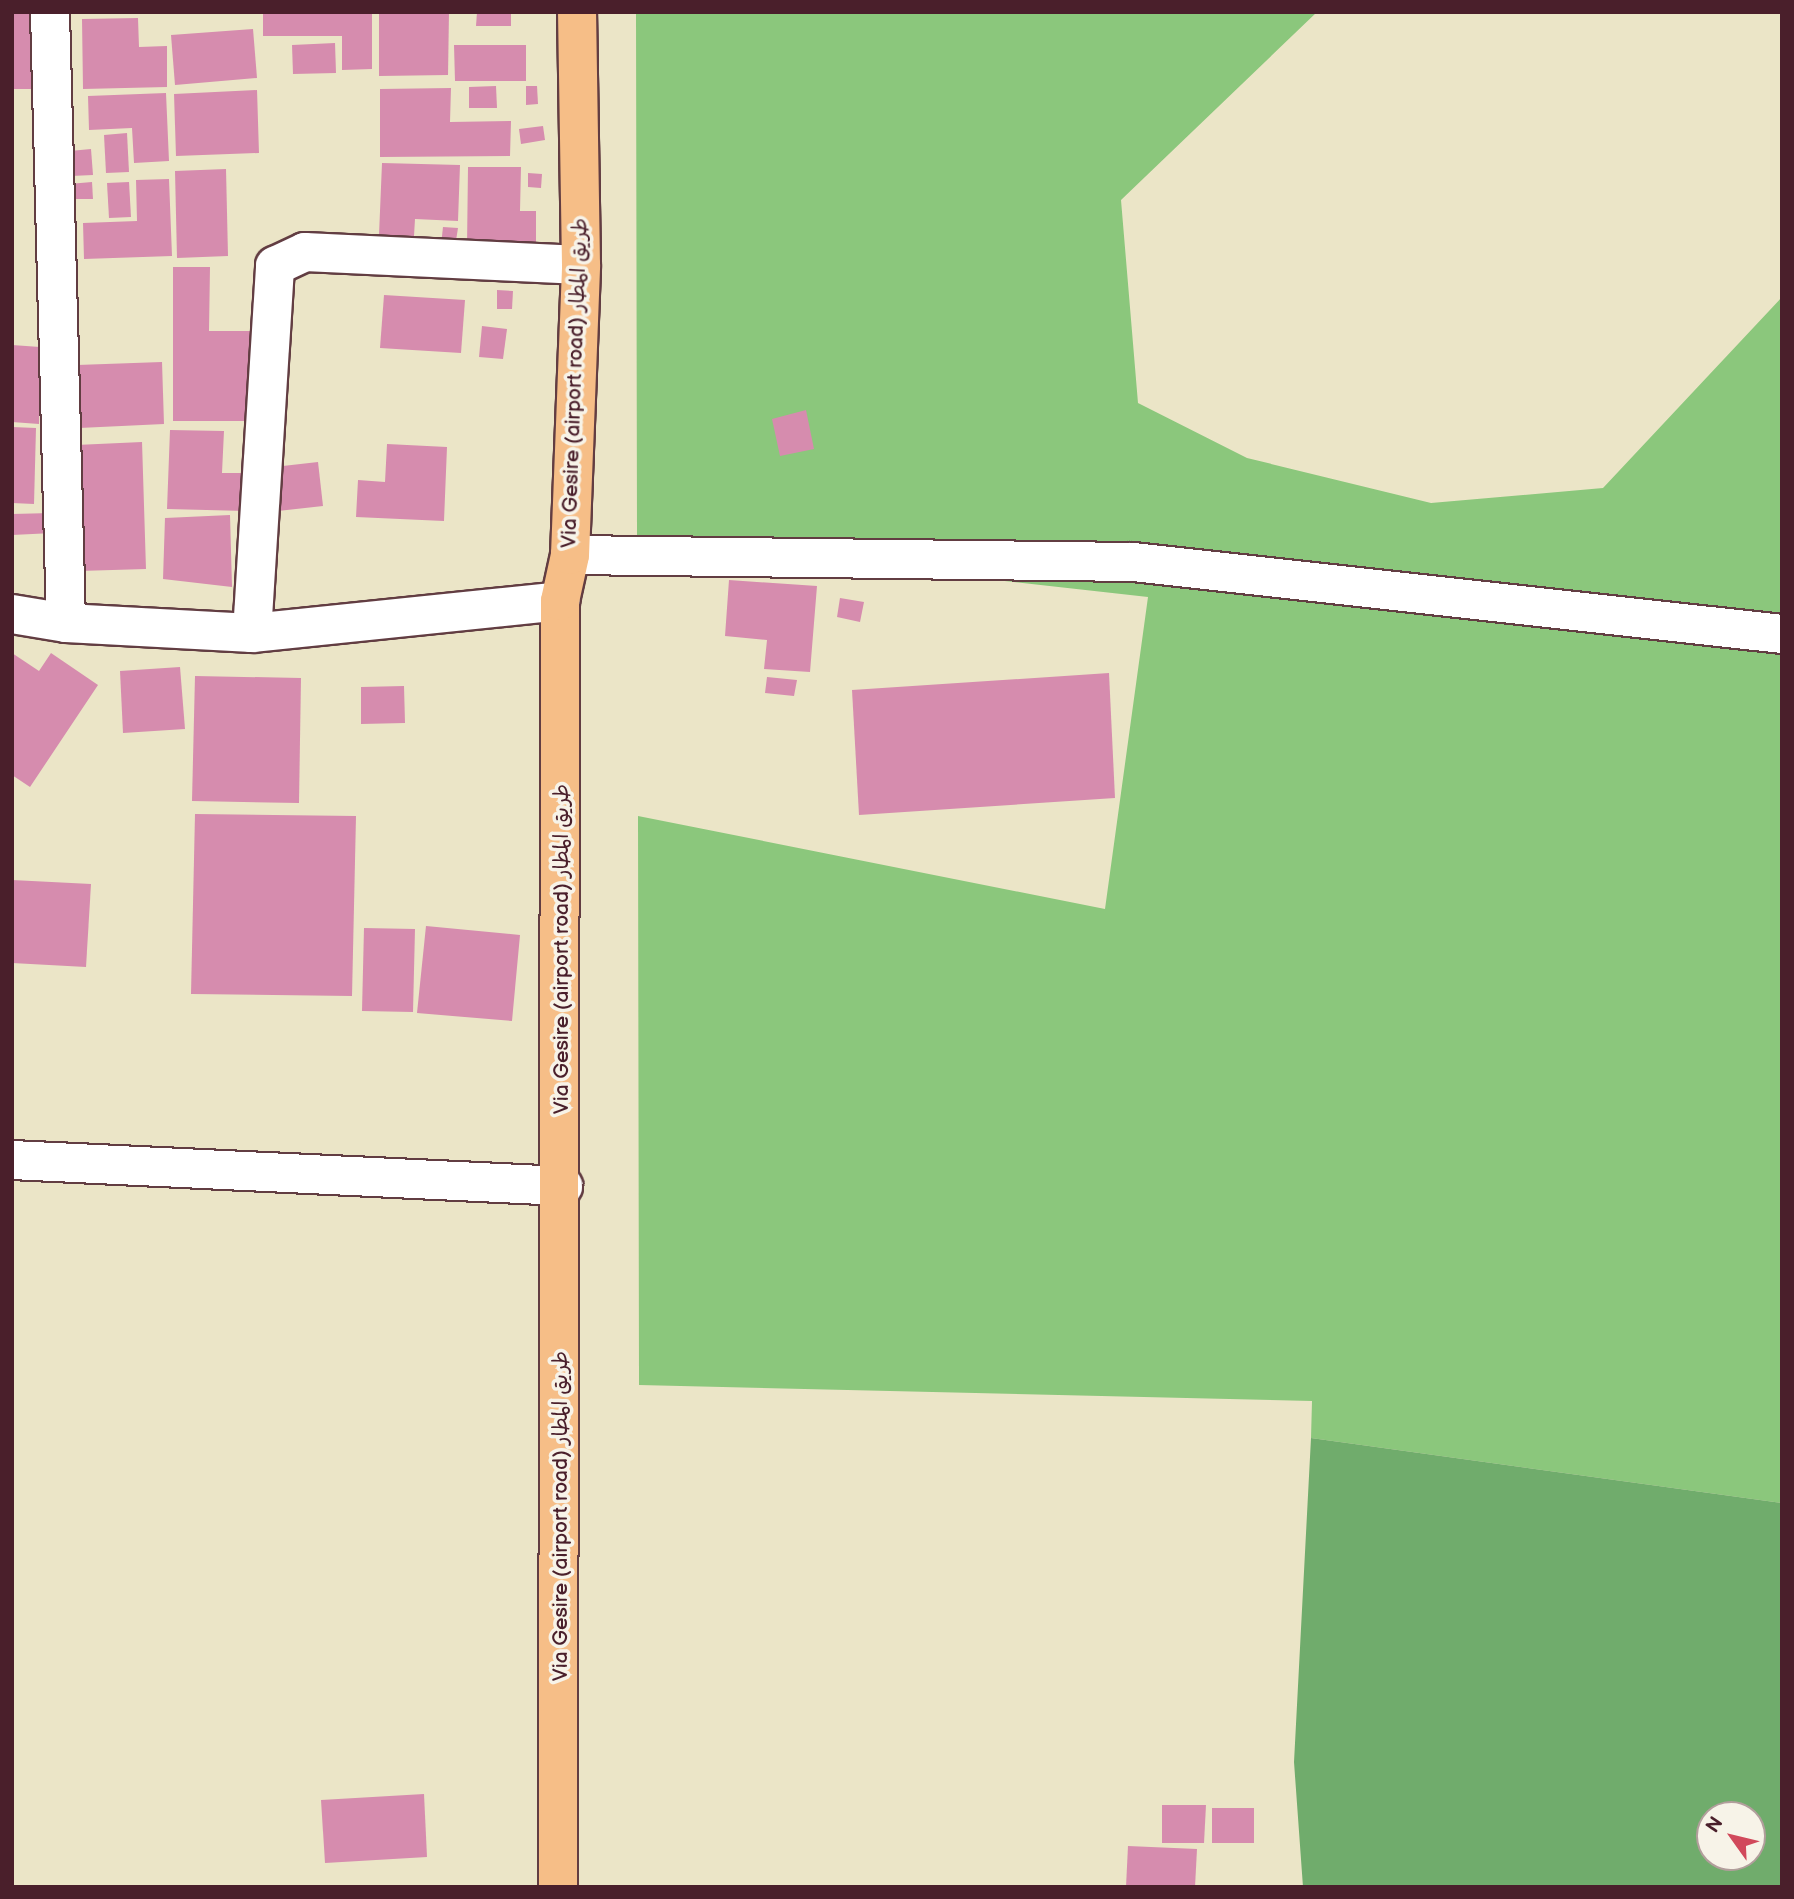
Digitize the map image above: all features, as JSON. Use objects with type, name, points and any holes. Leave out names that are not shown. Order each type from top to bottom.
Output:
[{"type":"main road","name":"Via Gesire (airport road) طريق المطار","points":[[558,1887],[563,1186],[560,601],[570,555],[581,265],[577,12]]},
{"type":"street","points":[[50,12],[66,623]]},
{"type":"street","points":[[252,633],[275,266],[306,252],[581,265]]},
{"type":"street","points":[[570,555],[1133,562],[1782,634]]},
{"type":"street","points":[[12,614],[66,623],[252,633],[560,601]]},
{"type":"street","points":[[12,1160],[563,1186]]},
{"type":"green space","points":[[636,12],[1317,12],[1121,200],[1138,403],[1247,458],[1431,503],[1603,488],[1782,297],[1782,1503],[1311,1438],[1312,1401],[639,1385],[638,816],[1105,909],[1148,597],[637,540]]},
{"type":"green space","points":[[1311,1438],[1782,1503],[1782,1887],[1303,1887],[1294,1762]]},
{"type":"building","points":[[12,12],[40,12],[43,89],[12,89]]},
{"type":"building","points":[[263,12],[372,12],[372,69],[342,70],[342,36],[263,36]]},
{"type":"building","points":[[379,12],[449,12],[448,75],[379,76]]},
{"type":"building","points":[[477,12],[511,12],[511,26],[476,26]]},
{"type":"building","points":[[138,18],[139,47],[167,46],[167,87],[83,89],[82,19]]},
{"type":"building","points":[[253,29],[257,78],[175,85],[171,35]]},
{"type":"building","points":[[335,43],[336,73],[293,74],[292,45]]},
{"type":"building","points":[[454,45],[526,45],[526,81],[455,81]]},
{"type":"building","points":[[496,86],[497,108],[469,108],[469,87]]},
{"type":"building","points":[[526,86],[537,86],[538,104],[526,105]]},
{"type":"building","points":[[451,88],[450,122],[511,121],[510,156],[380,157],[380,89]]},
{"type":"building","points":[[257,90],[259,153],[176,156],[174,94]]},
{"type":"building","points":[[166,93],[169,161],[134,163],[132,128],[89,130],[88,96]]},
{"type":"building","points":[[543,126],[545,140],[521,144],[519,129]]},
{"type":"building","points":[[127,133],[129,172],[106,173],[104,135]]},
{"type":"building","points":[[91,149],[93,175],[71,176],[70,151]]},
{"type":"building","points":[[382,163],[460,165],[458,221],[415,219],[414,236],[379,235]]},
{"type":"building","points":[[468,167],[521,167],[520,211],[536,211],[536,245],[467,246]]},
{"type":"building","points":[[226,169],[228,256],[177,258],[175,171]]},
{"type":"building","points":[[528,173],[542,174],[541,188],[528,187]]},
{"type":"building","points":[[169,179],[172,256],[84,259],[83,223],[137,221],[136,180]]},
{"type":"building","points":[[92,182],[93,199],[69,199],[69,184]]},
{"type":"building","points":[[129,182],[131,217],[109,218],[107,183]]},
{"type":"building","points":[[443,227],[458,228],[455,247],[441,245]]},
{"type":"building","points":[[173,267],[210,267],[209,331],[257,331],[258,421],[173,421]]},
{"type":"building","points":[[497,290],[513,291],[512,309],[497,309]]},
{"type":"building","points":[[384,295],[465,300],[461,353],[380,348]]},
{"type":"building","points":[[482,326],[507,329],[503,359],[479,357]]},
{"type":"building","points":[[12,345],[40,347],[39,424],[12,422]]},
{"type":"building","points":[[162,362],[164,424],[79,428],[77,365]]},
{"type":"building","points":[[806,410],[814,449],[780,456],[772,419]]},
{"type":"building","points":[[12,427],[36,428],[34,504],[12,503]]},
{"type":"building","points":[[170,430],[224,431],[222,473],[247,473],[246,511],[167,509]]},
{"type":"building","points":[[142,442],[146,569],[79,571],[76,445]]},
{"type":"building","points":[[387,444],[447,447],[444,521],[356,517],[358,480],[385,482]]},
{"type":"building","points":[[318,462],[323,506],[278,511],[274,467]]},
{"type":"building","points":[[52,513],[53,533],[12,535],[12,514]]},
{"type":"building","points":[[230,515],[232,587],[163,579],[165,518]]},
{"type":"building","points":[[729,580],[817,586],[810,672],[764,669],[767,640],[725,636]]},
{"type":"building","points":[[840,598],[864,602],[860,622],[837,617]]},
{"type":"building","points":[[12,653],[39,671],[51,653],[98,685],[30,787],[12,775]]},
{"type":"building","points":[[180,667],[185,729],[123,733],[120,671]]},
{"type":"building","points":[[1109,673],[1115,798],[859,815],[852,690]]},
{"type":"building","points":[[195,676],[301,678],[299,803],[192,801]]},
{"type":"building","points":[[767,677],[797,680],[794,696],[765,693]]},
{"type":"building","points":[[404,686],[405,723],[361,724],[361,687]]},
{"type":"building","points":[[195,814],[356,816],[352,996],[191,994]]},
{"type":"building","points":[[12,880],[91,884],[86,967],[12,963]]},
{"type":"building","points":[[426,926],[520,935],[512,1021],[417,1013]]},
{"type":"building","points":[[364,928],[415,929],[413,1012],[362,1011]]},
{"type":"building","points":[[424,1794],[427,1857],[325,1863],[321,1800]]},
{"type":"building","points":[[1162,1805],[1206,1805],[1204,1843],[1162,1843]]},
{"type":"building","points":[[1212,1808],[1254,1808],[1254,1843],[1212,1843]]},
{"type":"building","points":[[1128,1846],[1197,1849],[1195,1887],[1126,1887]]}]
